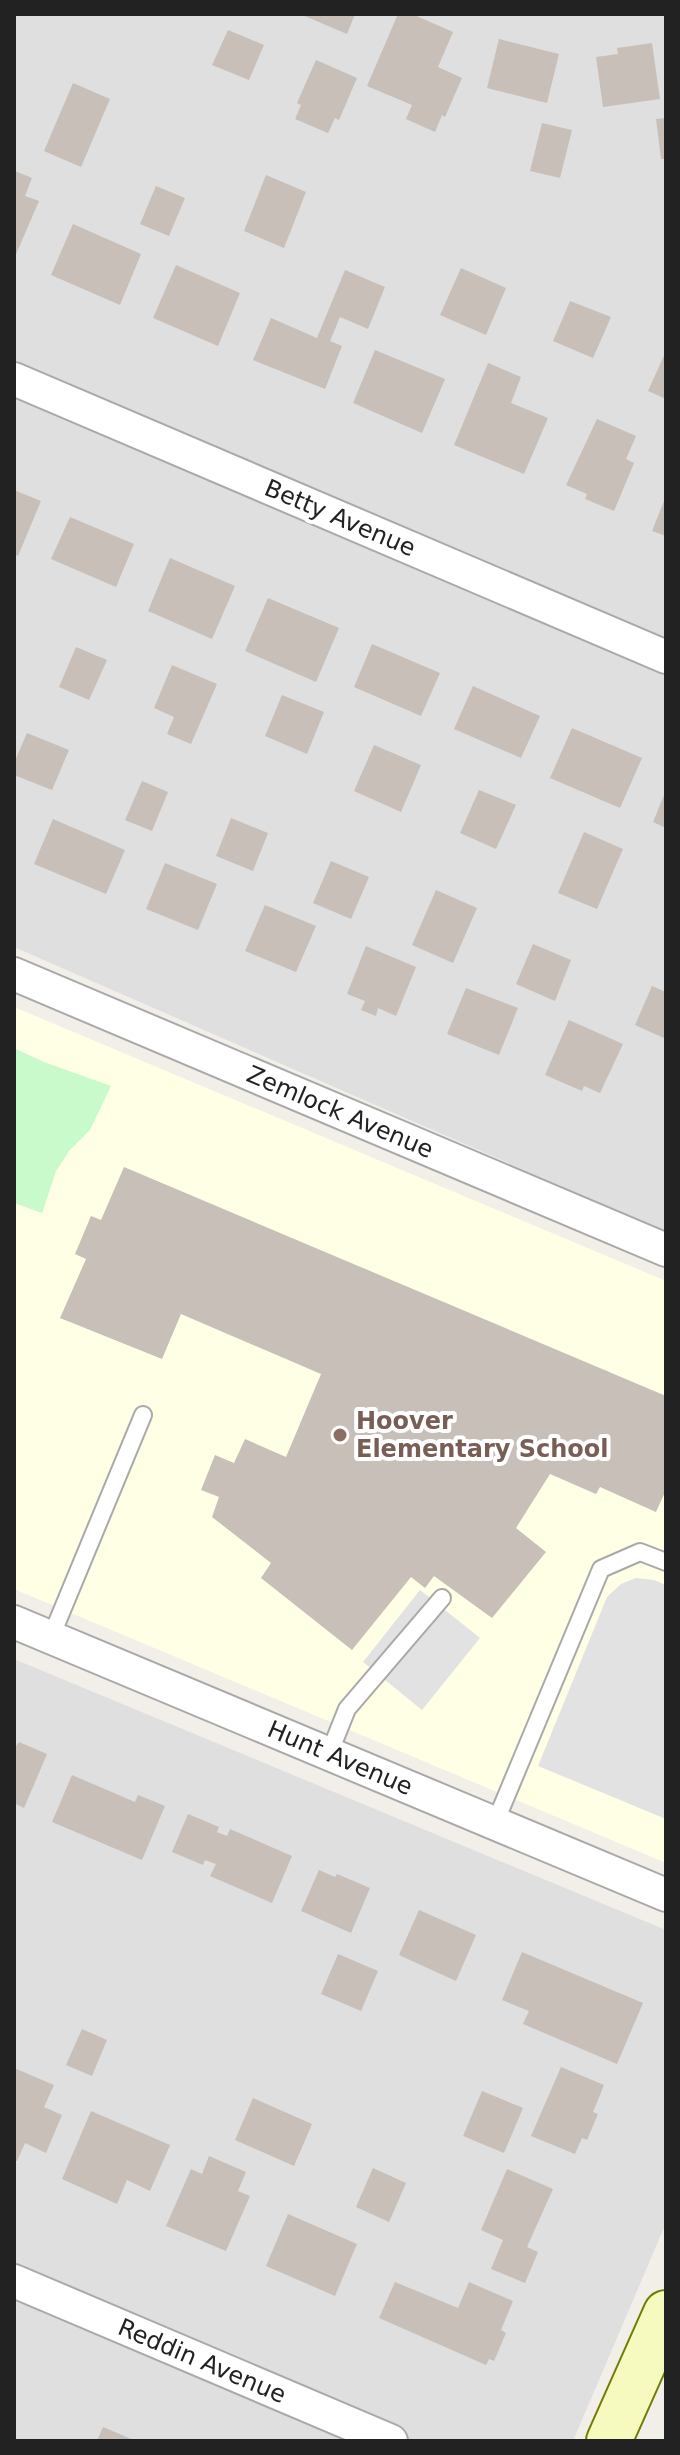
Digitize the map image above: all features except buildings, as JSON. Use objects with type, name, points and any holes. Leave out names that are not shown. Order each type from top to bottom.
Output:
[{"type":"main road","points":[[609,2441],[666,2313]]},
{"type":"street","name":"Betty Avenue","points":[[14,379],[666,657]]},
{"type":"street","name":"Zemlock Avenue","points":[[14,974],[666,1250]]},
{"type":"street","name":"Hunt Avenue","points":[[14,1622],[666,1895]]},
{"type":"street","name":"Reddin Avenue","points":[[14,2281],[391,2441]]},
{"type":"lane","points":[[51,1637],[143,1415]]},
{"type":"lane","points":[[495,1823],[601,1569],[640,1552],[666,1562]]},
{"type":"lane","points":[[329,1754],[347,1709],[442,1598]]},
{"type":"shaded area","points":[[14,14],[666,14],[666,1232],[14,947]]},
{"type":"shaded area","name":"Hoover Elementary School","points":[[14,1007],[666,1281],[666,1863],[14,1589]]},
{"type":"shaded area","points":[[636,1578],[666,1585],[666,1819],[538,1766],[607,1597],[621,1584]]},
{"type":"shaded area","points":[[420,1590],[480,1638],[422,1710],[363,1662]]},
{"type":"shaded area","points":[[14,1659],[666,1930],[666,2223],[573,2441],[14,2441]]},
{"type":"green space","points":[[14,1048],[111,1086],[90,1130],[69,1151],[56,1171],[42,1213],[14,1203]]},
{"type":"place","name":"Hoover Elementary School","points":[[340,1435]]}]
